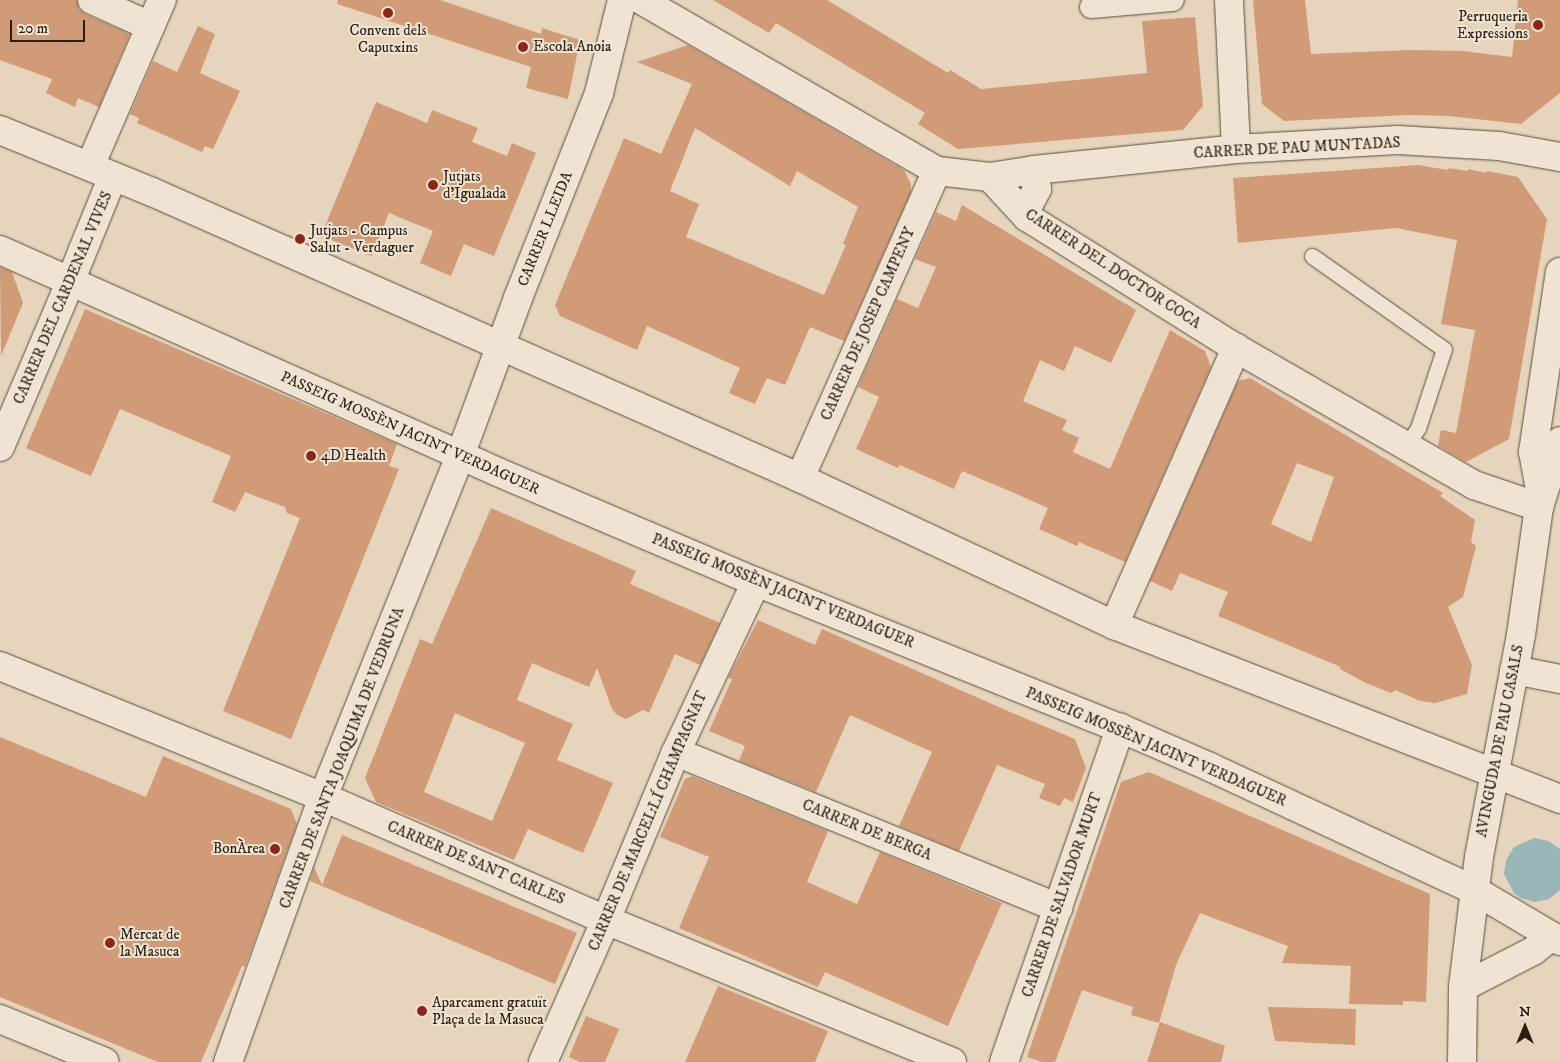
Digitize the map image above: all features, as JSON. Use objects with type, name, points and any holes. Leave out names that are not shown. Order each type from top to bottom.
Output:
[{"type":"street","points":[[92,0],[150,26]]},
{"type":"street","name":"CARRER DEL CARDENAL VIVES","points":[[0,447],[71,281],[102,171],[150,26],[162,0]]},
{"type":"street","name":"CARRER LLEIDA","points":[[460,456],[599,93],[622,0]]},
{"type":"street","points":[[641,0],[937,170],[990,177]]},
{"type":"street","points":[[1092,7],[1173,0]]},
{"type":"street","points":[[1228,0],[1236,149]]},
{"type":"street","points":[[0,130],[102,171],[800,478],[1114,625],[1560,799]]},
{"type":"street","name":"CARRER DE PAU MUNTADAS","points":[[990,177],[1034,170],[1236,149],[1398,140],[1499,146],[1560,157]]},
{"type":"street","name":"CARRER DE JOSEP CAMPENY","points":[[800,478],[937,170]]},
{"type":"street","points":[[1027,217],[1028,206],[1037,189],[1034,170]]},
{"type":"street","name":"CARRER DEL DOCTOR COCA","points":[[990,177],[1027,217],[1236,348],[1474,485],[1540,501]]},
{"type":"street","name":"PASSEIG MOSSÈN JACINT VERDAGUER","points":[[0,250],[460,456],[756,582],[1120,728],[1210,767],[1474,890],[1557,934]]},
{"type":"street","name":"AVINGUDA DE PAU CASALS","points":[[1540,501],[1533,452],[1560,272]]},
{"type":"street","points":[[1114,625],[1236,348]]},
{"type":"street","name":"AVINGUDA DE PAU CASALS","points":[[1462,1062],[1463,987],[1474,890],[1514,670],[1540,501],[1560,441]]},
{"type":"street","name":"CARRER DE SANTA JOAQUIMA DE VEDRUNA","points":[[228,1062],[324,797],[460,456]]},
{"type":"street","name":"CARRER DE MARCEL·LÍ CHAMPAGNAT","points":[[543,1062],[606,920],[676,752],[756,582]]},
{"type":"street","name":"CARRER DE SANT CARLES","points":[[0,666],[324,797],[606,920],[952,1062]]},
{"type":"street","points":[[1514,670],[1560,678]]},
{"type":"street","name":"CARRER DE SALVADOR MURT","points":[[1004,1062],[1120,728]]},
{"type":"street","name":"CARRER DE BERGA","points":[[676,752],[1058,908]]},
{"type":"street","points":[[1463,987],[1533,952],[1557,934]]},
{"type":"street","points":[[0,1020],[105,1062]]},
{"type":"lane","points":[[1312,256],[1444,349],[1418,428],[1407,445]]},
{"type":"water","points":[[1534,838],[1548,841],[1560,849],[1560,890],[1549,899],[1535,902],[1520,898],[1514,893],[1504,874],[1506,860],[1514,847]]},
{"type":"building","points":[[0,0],[77,0],[79,9],[85,14],[130,34],[99,107],[78,98],[75,107],[46,93],[52,79],[0,60]]},
{"type":"building","name":"Escola Anoia","points":[[338,0],[440,0],[541,34],[542,28],[580,40],[568,99],[526,88],[531,67],[337,4]]},
{"type":"building","points":[[713,0],[827,0],[948,73],[950,70],[981,89],[1147,73],[1142,21],[1195,17],[1203,106],[1183,130],[958,149],[918,124],[925,113],[776,23],[769,33]]},
{"type":"building","points":[[1253,0],[1305,0],[1311,54],[1410,50],[1463,51],[1512,57],[1518,0],[1560,0],[1560,93],[1521,124],[1449,116],[1408,115],[1284,121],[1262,104]]},
{"type":"building","points":[[198,26],[215,34],[200,73],[240,91],[213,149],[205,146],[202,152],[137,123],[139,118],[130,114],[153,61],[177,72]]},
{"type":"building","points":[[688,45],[904,170],[911,184],[911,192],[844,341],[810,327],[785,385],[767,378],[755,404],[729,393],[740,368],[647,326],[637,350],[560,316],[555,305],[624,138],[661,154],[692,84],[637,62]],"holes":[[[695,128],[790,186],[797,171],[858,207],[843,244],[846,245],[824,295],[686,237],[699,204],[670,191]]]},
{"type":"building","name":"Jutjats d'Igualada","points":[[376,102],[427,123],[432,110],[478,128],[472,142],[507,156],[512,143],[536,153],[494,256],[464,244],[451,276],[420,263],[433,231],[389,213],[372,256],[321,236]]},
{"type":"building","points":[[1418,165],[1448,170],[1449,168],[1487,173],[1487,171],[1518,177],[1547,219],[1509,439],[1466,462],[1438,446],[1441,430],[1456,433],[1475,330],[1441,324],[1457,240],[1396,228],[1238,243],[1233,178]]},
{"type":"building","points":[[962,205],[1136,310],[1111,363],[1075,346],[1064,371],[1040,360],[1023,401],[1067,420],[1062,430],[1079,438],[1073,452],[1110,469],[1170,330],[1205,351],[1211,367],[1125,562],[1079,542],[1077,546],[1039,529],[1048,508],[1012,492],[962,471],[954,489],[900,465],[898,468],[856,449],[879,397],[858,387],[897,299],[918,308],[936,267],[915,259],[936,212],[956,221]]},
{"type":"building","points":[[0,267],[12,272],[23,303],[1,356]]},
{"type":"building","points":[[85,309],[397,444],[389,466],[399,469],[291,739],[223,711],[300,518],[287,513],[285,507],[245,492],[235,512],[212,502],[231,456],[120,409],[91,476],[26,448]]},
{"type":"building","points":[[1250,378],[1443,493],[1440,496],[1475,520],[1471,542],[1476,546],[1463,597],[1448,607],[1472,665],[1467,694],[1435,703],[1420,701],[1395,690],[1391,693],[1364,682],[1340,669],[1341,667],[1218,616],[1228,592],[1180,573],[1172,591],[1150,581],[1238,381]],"holes":[[[1297,463],[1334,477],[1311,542],[1271,524]]]},
{"type":"building","points":[[491,508],[636,571],[630,584],[720,623],[700,665],[675,654],[649,713],[643,710],[626,719],[617,715],[612,709],[597,668],[589,687],[532,663],[517,700],[573,724],[557,760],[613,783],[583,853],[528,829],[514,860],[376,802],[365,778],[420,639],[432,644]],"holes":[[[455,713],[525,743],[492,821],[424,792]]]},
{"type":"building","points":[[758,620],[815,645],[822,629],[1075,739],[1086,768],[1073,802],[1064,798],[1060,806],[1039,798],[1045,784],[997,765],[959,851],[899,826],[932,752],[850,715],[816,792],[739,761],[745,746],[709,731],[732,679],[728,678]]},
{"type":"building","points":[[0,737],[146,797],[163,756],[291,809],[297,824],[245,967],[242,966],[201,1062],[158,1062],[0,997]]},
{"type":"building","points":[[1149,772],[1430,894],[1426,1002],[1403,1001],[1403,1005],[1349,1004],[1351,966],[1282,963],[1288,946],[1200,913],[1176,965],[1159,1023],[1131,1015],[1133,1007],[1082,990],[1055,1062],[1042,1062],[1027,1057],[1121,782]]},
{"type":"building","points":[[692,776],[828,831],[807,882],[857,904],[880,852],[1002,903],[948,1026],[825,972],[818,987],[679,928],[709,857],[660,837],[685,779]]},
{"type":"building","points":[[342,835],[577,933],[555,984],[310,881],[314,867],[322,885]]},
{"type":"building","points":[[718,986],[828,1031],[815,1062],[685,1062]]},
{"type":"building","points":[[1268,1007],[1356,1009],[1355,1045],[1275,1041]]},
{"type":"building","points":[[586,1016],[619,1029],[605,1062],[580,1062],[569,1057]]},
{"type":"building","points":[[1160,1022],[1225,1046],[1221,1062],[1147,1062]]},
{"type":"place","name":"Convent dels Caputxins","points":[[388,13]]},
{"type":"place","name":"Perruqueria Expressions","points":[[1538,25]]},
{"type":"place","name":"Escola Anoia","points":[[523,47]]},
{"type":"place","name":"Jutjats d'Igualada","points":[[433,185]]},
{"type":"place","name":"Jutjats - Campus Salut - Verdaguer","points":[[300,239]]},
{"type":"place","name":"4D Health","points":[[311,456]]},
{"type":"place","name":"BonÀrea","points":[[275,849]]},
{"type":"place","name":"Mercat de la Masuca","points":[[110,943]]},
{"type":"place","name":"Aparcament gratuït Plaça de la Masuca","points":[[422,1011]]}]
